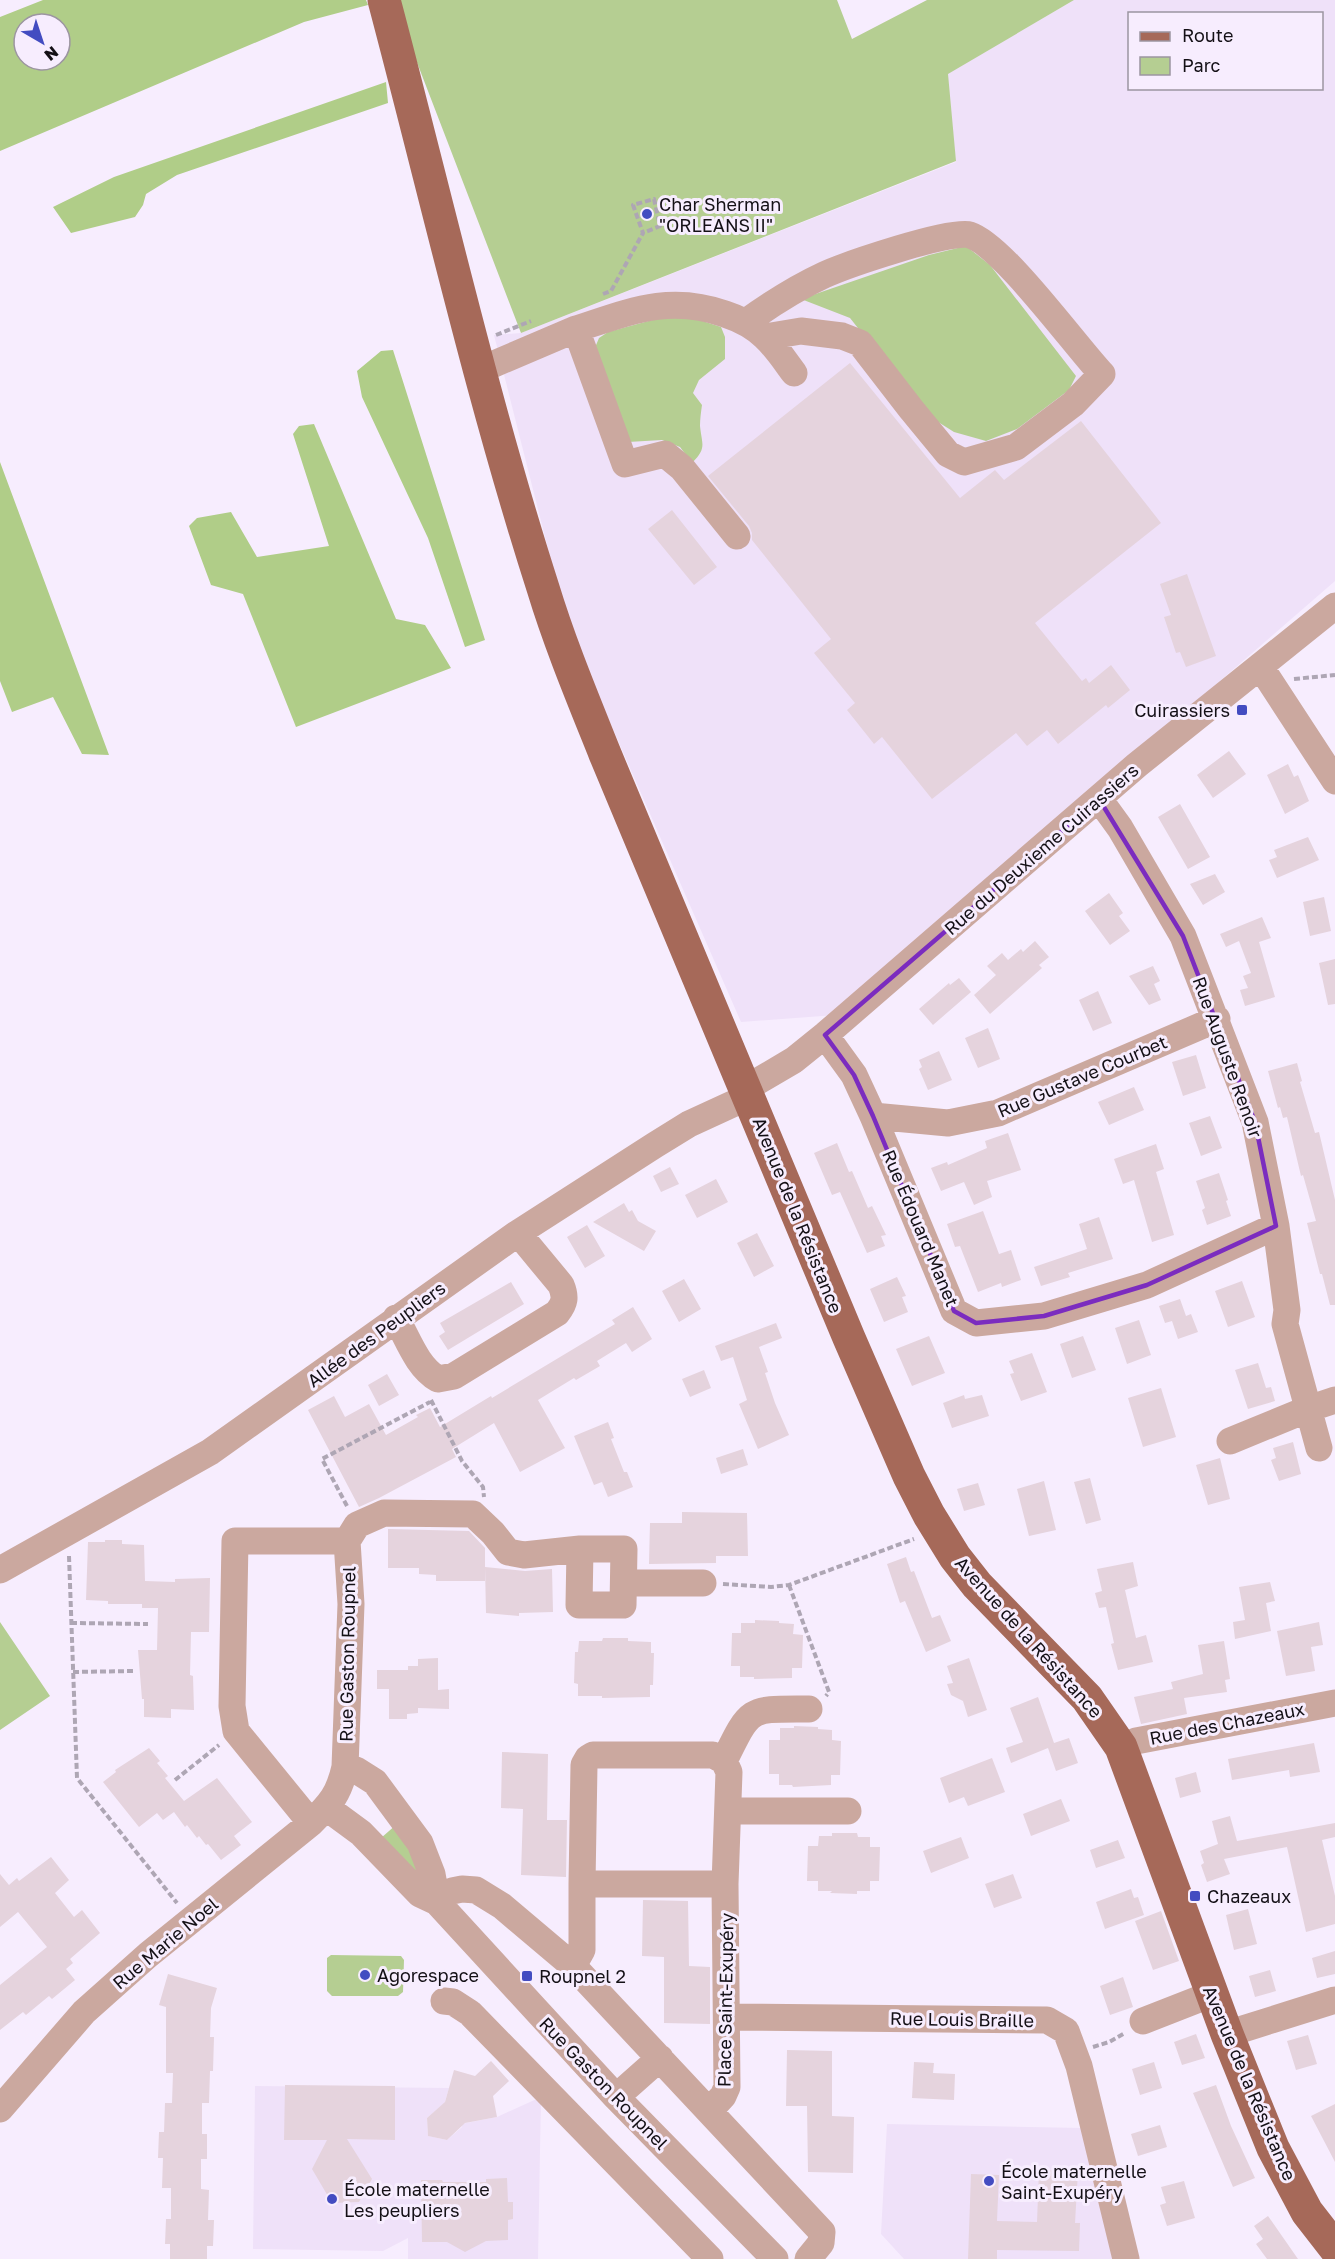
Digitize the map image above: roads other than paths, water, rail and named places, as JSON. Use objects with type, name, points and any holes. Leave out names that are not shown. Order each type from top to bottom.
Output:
[{"type":"main road","name":"Avenue de la Résistance","points":[[384,0],[476,356],[543,590],[578,689],[890,1436],[938,1530],[977,1585],[1087,1698],[1121,1747],[1227,2034],[1284,2171],[1313,2221],[1335,2248]]},
{"type":"street","points":[[476,356],[668,303],[700,306],[755,329],[842,336],[860,343],[948,454],[964,462],[1016,447],[1073,404],[1102,374],[1012,269],[988,246],[969,235],[957,234],[929,240],[826,274],[775,300],[755,329]]},
{"type":"street","points":[[576,329],[625,464],[665,454],[682,468],[737,536]]},
{"type":"street","points":[[755,329],[794,373]]},
{"type":"street","name":"Rue du Deuxieme Cuirassiers","points":[[747,1091],[755,1083],[794,1060],[825,1035],[1098,799],[1335,606]]},
{"type":"street","points":[[1260,666],[1335,781]]},
{"type":"street","name":"Rue Auguste Renoir","points":[[1098,799],[1120,828],[1183,936],[1255,1122],[1276,1226],[1287,1311],[1284,1324],[1319,1448]]},
{"type":"street","name":"Rue Gustave Courbet","points":[[873,1116],[948,1123],[998,1113],[1216,1019]]},
{"type":"street","name":"Rue Édouard Manet","points":[[825,1035],[854,1075],[954,1311],[976,1323],[1044,1316],[1147,1285],[1276,1226]]},
{"type":"street","name":"Allée des Peupliers","points":[[0,1570],[210,1452],[518,1233],[655,1144],[689,1124],[739,1101],[747,1091]]},
{"type":"street","points":[[396,1318],[429,1374],[434,1390],[557,1313],[564,1305],[561,1285],[518,1233]]},
{"type":"street","points":[[1230,1441],[1335,1400]]},
{"type":"street","points":[[331,1797],[236,1731],[232,1706],[235,1541],[352,1533],[384,1513],[473,1514],[493,1533],[508,1552],[524,1555],[580,1549],[624,1549],[623,1605],[579,1605],[580,1549]]},
{"type":"street","name":"Rue Gaston Roupnel","points":[[352,1533],[351,1604],[331,1797],[420,1894],[437,1902],[616,2097],[775,2259]]},
{"type":"street","points":[[624,1583],[703,1583]]},
{"type":"street","name":"Rue des Chazeaux","points":[[1121,1747],[1136,1741],[1335,1703]]},
{"type":"street","points":[[573,1966],[582,1950],[584,1765],[588,1758],[593,1755],[713,1755],[724,1761],[746,1719],[755,1712],[766,1709],[809,1709]]},
{"type":"street","name":"Place Saint-Exupéry","points":[[710,2110],[723,2096],[727,2087],[725,1884],[729,1772],[724,1761]]},
{"type":"street","name":"Rue Gaston Roupnel","points":[[331,1797],[356,1770],[375,1782],[420,1843],[432,1874],[437,1902]]},
{"type":"street","name":"Rue Marie Noel","points":[[0,2109],[84,2012],[331,1797]]},
{"type":"street","points":[[728,1811],[848,1811]]},
{"type":"street","points":[[582,1884],[725,1884]]},
{"type":"street","points":[[437,1902],[452,1891],[476,1890],[502,1906],[573,1966],[822,2232],[821,2243],[808,2259]]},
{"type":"street","points":[[1143,2021],[1212,1994]]},
{"type":"street","points":[[1227,2034],[1335,2000]]},
{"type":"street","points":[[444,2001],[453,2002],[470,2013],[710,2259]]},
{"type":"street","name":"Rue Louis Braille","points":[[727,2017],[1047,2020],[1066,2031],[1079,2066],[1126,2259]]},
{"type":"street","points":[[616,2097],[660,2058]]},
{"type":"street","points":[[625,2171],[659,2141]]},
{"type":"place","name":"Char Sherman \"ORLEANS II\"","points":[[647,214]]},
{"type":"place","name":"Cuirassiers","points":[[1242,710]]},
{"type":"place","name":"Chazeaux","points":[[1195,1896]]},
{"type":"place","name":"Agorespace","points":[[365,1975]]},
{"type":"place","name":"Roupnel 2","points":[[527,1976]]},
{"type":"place","name":"École maternelle Saint-Exupéry","points":[[989,2181]]},
{"type":"place","name":"École maternelle Les peupliers","points":[[332,2199]]}]
